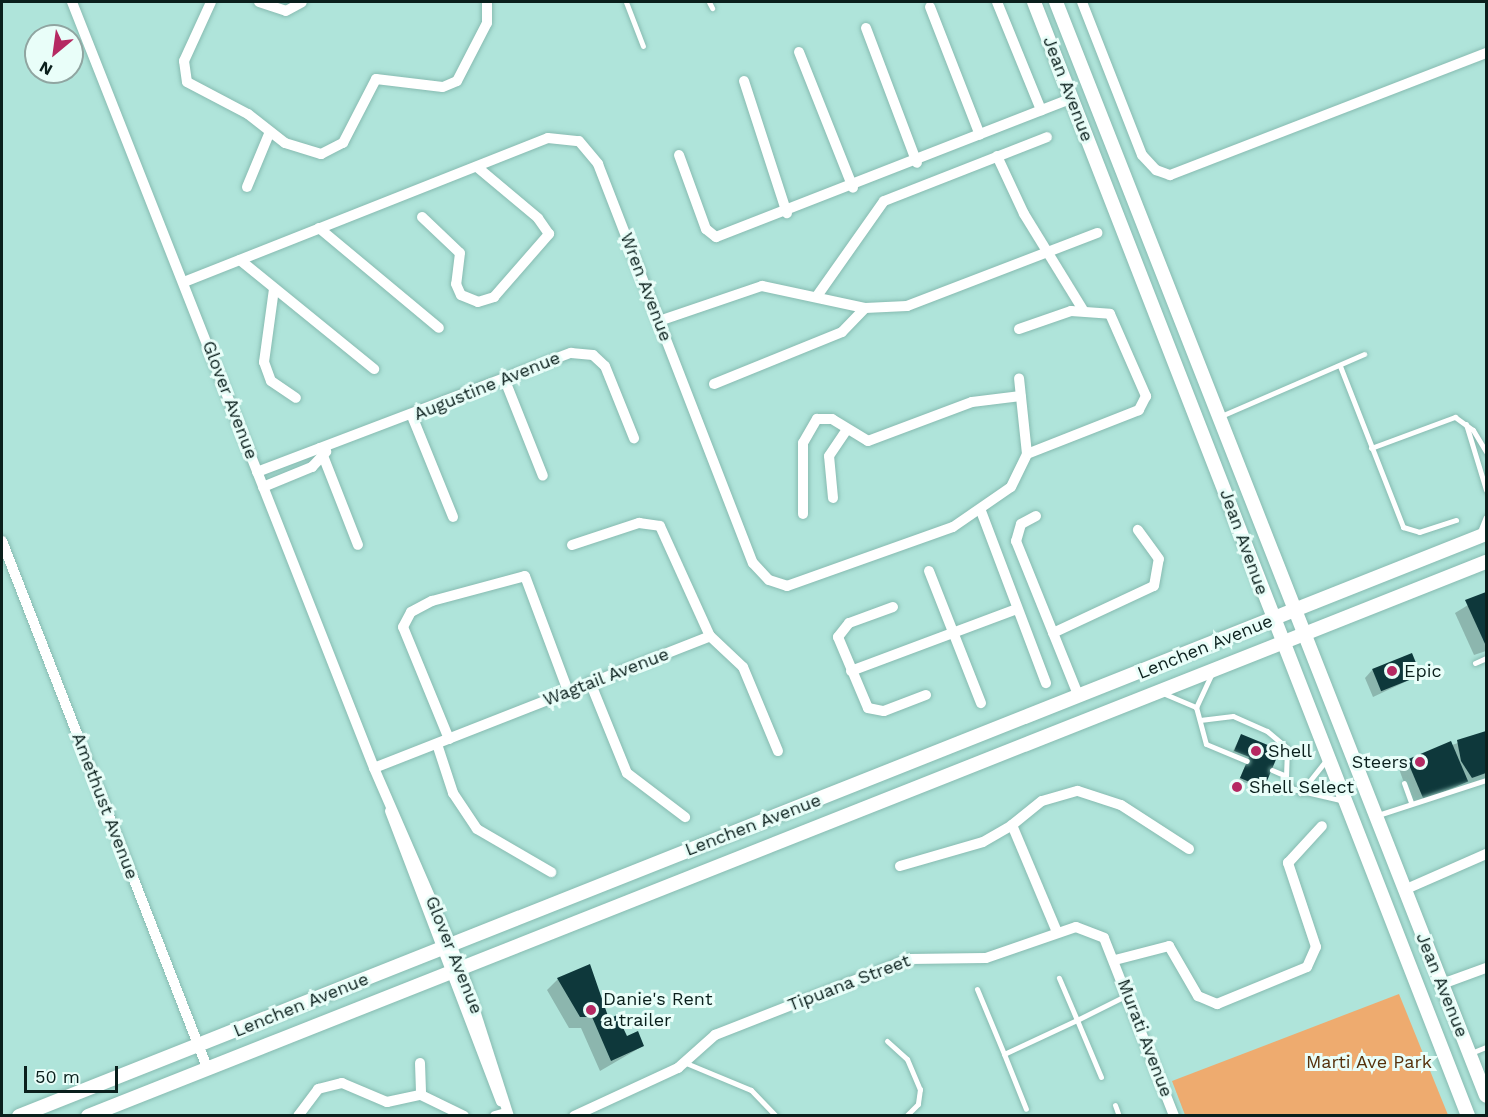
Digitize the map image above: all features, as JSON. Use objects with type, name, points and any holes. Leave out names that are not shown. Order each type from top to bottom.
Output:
[{"type":"main road","name":"Jean Avenue","points":[[1034,2],[1468,1116]]},
{"type":"main road","name":"Jean Avenue","points":[[1056,2],[1297,610],[1374,817],[1486,1096]]},
{"type":"main road","points":[[1221,416],[1210,429],[1226,468],[1224,488]]},
{"type":"main road","name":"Lenchen Avenue","points":[[19,1116],[200,1047],[448,945],[1482,536]]},
{"type":"main road","name":"Lenchen Avenue","points":[[88,1116],[458,972],[1486,562]]},
{"type":"main road","points":[[1369,862],[1365,828],[1374,817]]},
{"type":"street","name":"Glover Avenue","points":[[72,2],[387,799],[410,872],[448,945],[508,1114]]},
{"type":"street","points":[[211,2],[184,62],[187,82],[248,114],[269,134],[303,151],[330,152],[343,143],[376,79],[443,87],[457,81],[487,23],[487,2]]},
{"type":"street","points":[[259,2],[286,11],[302,2]]},
{"type":"street","points":[[997,2],[1041,110]]},
{"type":"street","points":[[1083,2],[1142,155],[1156,170],[1170,175],[1486,53]]},
{"type":"street","points":[[930,7],[980,135]]},
{"type":"street","points":[[866,28],[917,163]]},
{"type":"street","points":[[799,52],[853,188]]},
{"type":"street","points":[[744,81],[787,213]]},
{"type":"street","points":[[679,155],[712,236],[787,213],[853,188],[1072,98]]},
{"type":"street","points":[[247,187],[269,134]]},
{"type":"street","name":"Wren Avenue","points":[[184,282],[548,138],[571,137],[585,145],[598,164],[744,541],[768,580],[787,586],[805,583],[981,511],[1011,488],[1027,454]]},
{"type":"street","points":[[817,296],[884,201],[1047,137]]},
{"type":"street","points":[[997,156],[1049,253],[1083,310]]},
{"type":"street","points":[[422,218],[460,253],[456,284],[461,295],[478,302],[494,297],[549,234],[538,218],[477,167]]},
{"type":"street","points":[[319,228],[439,328]]},
{"type":"street","points":[[659,321],[762,286],[865,308],[917,303],[1097,233]]},
{"type":"street","points":[[240,260],[374,369]]},
{"type":"street","points":[[274,289],[264,362],[271,381],[296,398]]},
{"type":"street","points":[[714,384],[842,332],[865,308]]},
{"type":"street","points":[[1019,378],[1027,454],[1125,417],[1146,401],[1114,318],[1083,310],[1020,329]]},
{"type":"street","name":"Augustine Avenue","points":[[257,472],[324,451],[560,355],[593,355],[610,375],[634,438]]},
{"type":"street","points":[[504,378],[543,476]]},
{"type":"street","points":[[803,513],[807,430],[824,418],[868,441],[972,402],[1021,396]]},
{"type":"street","points":[[412,416],[453,518]]},
{"type":"street","points":[[833,498],[829,456],[847,429]]},
{"type":"street","points":[[324,451],[358,545]]},
{"type":"street","name":"Augustine Avenue","points":[[263,487],[324,451]]},
{"type":"street","points":[[981,511],[1046,683]]},
{"type":"street","points":[[1036,516],[1021,524],[1016,541],[1079,697]]},
{"type":"street","points":[[572,545],[639,523],[660,526],[710,636],[743,667],[778,751]]},
{"type":"street","points":[[1053,633],[1154,586],[1159,559],[1138,530]]},
{"type":"street","name":"Amethust Avenue","points":[[2,541],[208,1070]]},
{"type":"street","points":[[929,571],[981,703]]},
{"type":"street","points":[[449,739],[403,627],[411,612],[432,601],[525,576],[568,691]]},
{"type":"street","points":[[893,607],[839,631],[851,671],[864,704],[872,711],[926,695]]},
{"type":"street","points":[[851,671],[1017,609]]},
{"type":"street","name":"Wagtail Avenue","points":[[374,768],[710,636]]},
{"type":"street","points":[[590,682],[627,773],[685,817]]},
{"type":"street","points":[[437,744],[453,793],[477,829],[551,872]]},
{"type":"street","points":[[900,866],[983,842],[1012,825],[1042,801],[1078,791],[1121,806],[1190,849]]},
{"type":"street","points":[[1012,825],[1057,932]]},
{"type":"street","points":[[1115,960],[1169,946],[1198,996],[1217,1004],[1307,967],[1316,947],[1288,863],[1322,826]]},
{"type":"street","points":[[1404,890],[1486,854]]},
{"type":"street","name":"Tipuana Street","points":[[574,1116],[686,1063],[715,1035],[909,959],[986,958],[1076,927],[1096,931],[1115,960]]},
{"type":"street","name":"Murati Avenue","points":[[1115,960],[1174,1116]]},
{"type":"street","points":[[1442,984],[1486,968]]},
{"type":"street","points":[[420,1063],[421,1095]]},
{"type":"street","points":[[298,1116],[310,1095],[330,1084],[350,1084],[392,1103],[421,1095],[464,1116]]},
{"type":"street","points":[[495,1116],[508,1114]]},
{"type":"lane","points":[[626,2],[644,46]]},
{"type":"lane","points":[[710,2],[712,8]]},
{"type":"lane","points":[[1221,416],[1364,354]]},
{"type":"lane","points":[[1340,366],[1403,527],[1419,532],[1456,520]]},
{"type":"lane","points":[[1371,448],[1450,417],[1465,422],[1486,452]]},
{"type":"lane","points":[[1465,422],[1486,490]]},
{"type":"lane","points":[[1482,536],[1486,517]]},
{"type":"lane","points":[[1475,663],[1486,658]]},
{"type":"lane","points":[[1215,669],[1196,707],[1200,720],[1210,748],[1247,760]]},
{"type":"lane","points":[[1156,692],[1196,707]]},
{"type":"lane","points":[[1200,720],[1233,716],[1267,731],[1287,748],[1286,776]]},
{"type":"lane","points":[[1300,793],[1328,759]]},
{"type":"lane","points":[[1272,770],[1286,776],[1300,793],[1344,801]]},
{"type":"lane","points":[[1374,817],[1411,801],[1427,802],[1486,780]]},
{"type":"lane","points":[[1404,783],[1411,801]]},
{"type":"lane","points":[[1059,978],[1101,1077]]},
{"type":"lane","points":[[977,989],[1026,1109]]},
{"type":"lane","points":[[1004,1054],[1128,995]]},
{"type":"lane","points":[[887,1041],[907,1059],[920,1089],[918,1104],[906,1116]]},
{"type":"lane","points":[[1470,1053],[1486,1047]]},
{"type":"lane","points":[[686,1063],[751,1090],[776,1116]]},
{"type":"lane","points":[[1115,1104],[1119,1116]]},
{"type":"green space","name":"Marti Ave Park","points":[[1399,994],[1448,1115],[1185,1115],[1172,1081]]},
{"type":"building","points":[[1486,592],[1486,646],[1465,600]]},
{"type":"building","points":[[1412,653],[1421,675],[1381,691],[1372,669]]},
{"type":"building","points":[[1486,731],[1486,773],[1472,778],[1461,761],[1457,740]]},
{"type":"building","points":[[1241,734],[1280,750],[1264,788],[1240,778],[1249,757],[1234,751]]},
{"type":"building","points":[[1451,741],[1468,782],[1424,800],[1407,760]]},
{"type":"building","name":"Danie's Rent a trailer","points":[[590,964],[609,1019],[617,1015],[627,1036],[638,1031],[644,1046],[611,1061],[592,1017],[580,1017],[557,978]]},
{"type":"place","name":"Epic","points":[[1392,671]]},
{"type":"place","name":"Shell","points":[[1256,751]]},
{"type":"place","name":"Steers","points":[[1420,762]]},
{"type":"place","name":"Shell Select","points":[[1237,787]]},
{"type":"place","name":"Danie's Rent a trailer","points":[[591,1010]]}]
